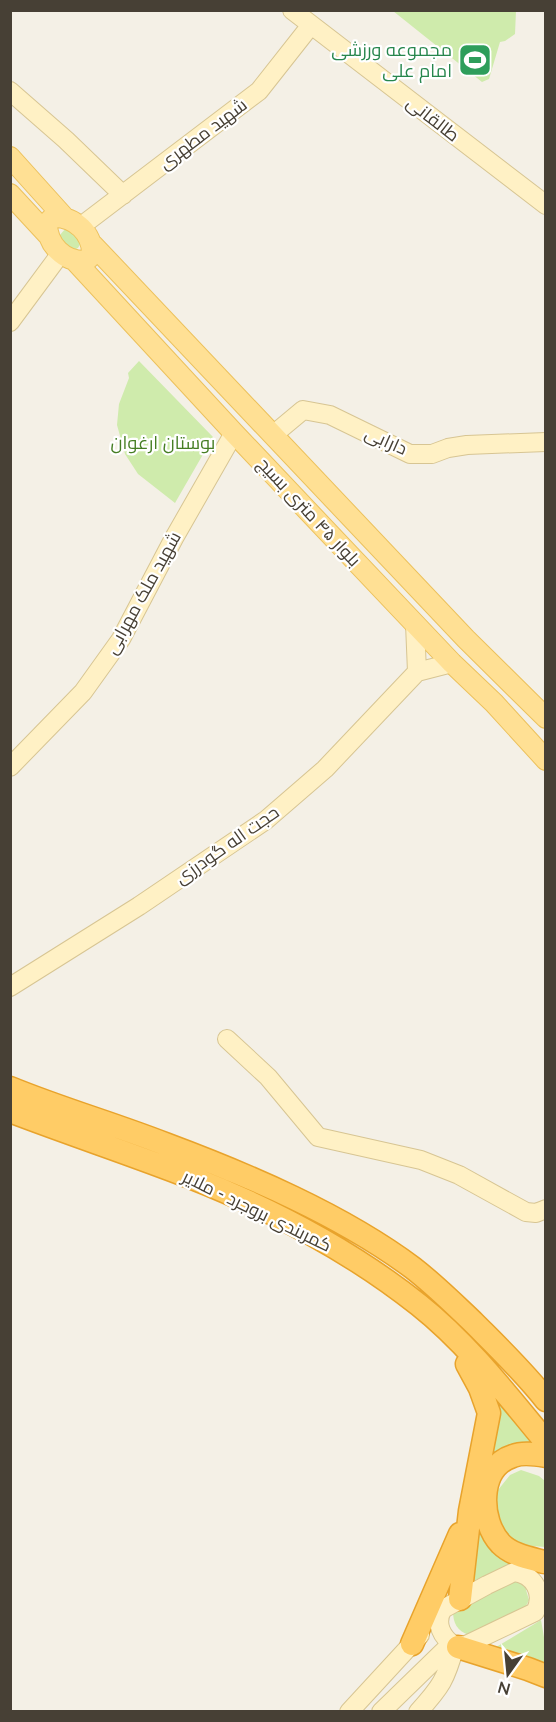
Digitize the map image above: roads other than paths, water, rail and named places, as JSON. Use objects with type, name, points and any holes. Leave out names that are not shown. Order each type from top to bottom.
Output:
[{"type":"highway","name":"کمربندی بروجرد - ملایر","points":[[10,1088],[222,1166],[285,1194],[359,1233],[414,1269],[444,1293],[508,1356],[545,1398]]},
{"type":"highway","name":"کمربندی بروجرد - ملایر","points":[[10,1111],[193,1178],[288,1222],[385,1280],[421,1306],[453,1336],[546,1442]]},
{"type":"highway","points":[[453,1336],[480,1388],[489,1413],[470,1511],[460,1599]]},
{"type":"highway","points":[[545,1561],[526,1558],[501,1544],[488,1521],[484,1503],[486,1486],[502,1462],[512,1456],[522,1454],[546,1456]]},
{"type":"highway","points":[[412,1644],[470,1511]]},
{"type":"highway","points":[[454,1645],[546,1676]]},
{"type":"main road","points":[[10,157],[72,222]]},
{"type":"main road","points":[[10,194],[47,234]]},
{"type":"main road","points":[[47,234],[47,223],[53,217],[72,222]]},
{"type":"main road","name":"بلوار ۴۵ متری بسیج","points":[[72,222],[466,639],[546,718]]},
{"type":"main road","name":"بلوار ۴۵ متری بسیج","points":[[47,234],[54,246],[68,257],[452,663],[494,703],[545,761]]},
{"type":"main road","points":[[68,257],[86,261],[92,255],[93,245]]},
{"type":"street","name":"طالقانی","points":[[292,10],[546,205]]},
{"type":"street","name":"شهید مطهری","points":[[72,222],[123,195],[259,91],[311,25]]},
{"type":"street","points":[[10,91],[66,140],[123,195]]},
{"type":"street","points":[[10,322],[68,257]]},
{"type":"street","name":"دارابی","points":[[273,435],[303,410],[330,415],[410,454],[432,454],[448,448],[467,445],[545,445]]},
{"type":"street","name":"شهید ملک مهرابی","points":[[10,767],[83,692],[121,639],[174,538],[234,433]]},
{"type":"street","points":[[415,624],[417,672],[452,663]]},
{"type":"street","name":"حجت اله گودرزی","points":[[10,987],[139,906],[266,820],[325,769],[417,672]]},
{"type":"street","points":[[227,1039],[268,1077],[318,1137],[421,1160],[459,1175],[526,1212],[536,1213],[546,1209]]},
{"type":"street","points":[[349,1712],[449,1605],[514,1572],[545,1561]]},
{"type":"street","points":[[381,1712],[454,1645],[466,1645],[540,1608],[535,1583],[525,1574],[514,1572]]},
{"type":"street","points":[[440,1614],[441,1632],[454,1645]]},
{"type":"street","points":[[418,1712],[440,1688],[449,1668],[454,1645]]},
{"type":"place","name":"مجموعه ورزشی امام علی","points":[[475,60]]},
{"type":"park label","name":"بوستان ارغوان","points":[[163,443]]}]
